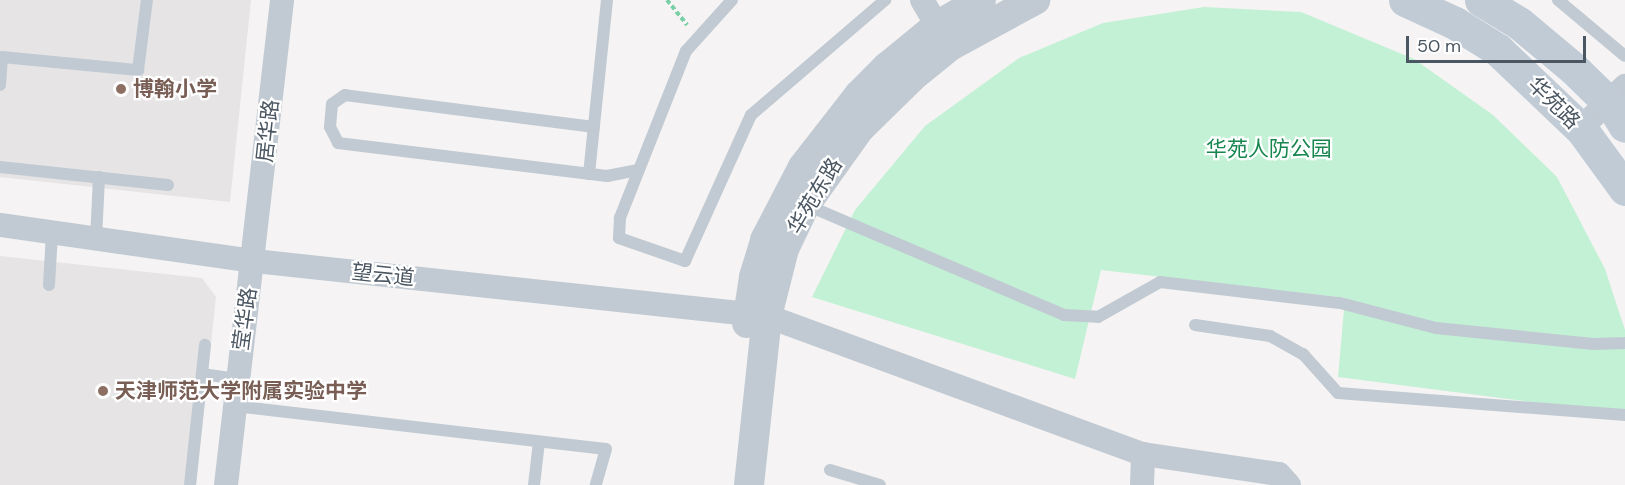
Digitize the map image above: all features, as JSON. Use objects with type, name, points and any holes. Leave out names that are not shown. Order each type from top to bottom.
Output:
[{"type":"main road","name":"华苑路","points":[[1404,0],[1455,23],[1498,50],[1581,128],[1625,189]]},
{"type":"main road","name":"华苑路","points":[[1481,0],[1519,23],[1619,104]]},
{"type":"street","name":"居华路","points":[[254,261],[282,0]]},
{"type":"street","points":[[922,0],[944,36]]},
{"type":"street","name":"华苑东路","points":[[730,485],[758,315],[784,249],[796,201],[944,36],[981,0]]},
{"type":"street","name":"华苑东路","points":[[944,36],[1035,0]]},
{"type":"street","points":[[1581,128],[1619,104]]},
{"type":"street","name":"望云道","points":[[0,225],[254,261],[758,315],[1143,454],[1279,474],[1289,485]]},
{"type":"street","name":"莹华路","points":[[226,485],[237,379],[254,261]]},
{"type":"street","name":"华苑东路","points":[[748,485],[758,315]]},
{"type":"street","points":[[1142,485],[1143,454]]},
{"type":"lane","points":[[0,85],[2,57],[138,70],[147,0]]},
{"type":"lane","points":[[589,174],[607,0]]},
{"type":"lane","points":[[732,0],[697,36],[686,51],[620,218],[619,238],[686,261],[751,115],[885,0]]},
{"type":"lane","points":[[1558,0],[1625,56]]},
{"type":"lane","points":[[594,127],[345,95],[332,104],[330,127],[338,143],[607,176],[638,170]]},
{"type":"lane","points":[[0,167],[168,185]]},
{"type":"lane","points":[[96,239],[99,177]]},
{"type":"lane","points":[[796,201],[1064,315],[1098,317],[1160,282],[1340,303],[1436,328],[1593,344],[1625,343]]},
{"type":"lane","points":[[49,285],[52,233]]},
{"type":"lane","points":[[1196,325],[1270,336],[1303,354],[1338,393],[1625,415]]},
{"type":"lane","points":[[190,485],[205,345]]},
{"type":"lane","points":[[202,374],[237,379]]},
{"type":"lane","points":[[234,406],[606,449],[596,485]]},
{"type":"lane","points":[[534,485],[539,442]]},
{"type":"lane","points":[[830,471],[880,485]]},
{"type":"path","points":[[667,0],[697,36]]},
{"type":"shaded area","name":"博翰小学","points":[[0,0],[251,0],[230,202],[0,177]]},
{"type":"shaded area","name":"天津师范大学附属实验中学","points":[[0,256],[202,278],[216,297],[196,485],[0,485]]},
{"type":"green space","name":"华苑人防公园","points":[[1204,7],[1301,12],[1414,59],[1493,115],[1557,177],[1605,269],[1625,330],[1625,414],[1338,377],[1345,298],[1101,270],[1075,379],[812,297],[855,210],[925,126],[1019,58],[1103,23]]},
{"type":"place","name":"博翰小学","points":[[121,89]]},
{"type":"place","name":"天津师范大学附属实验中学","points":[[103,391]]}]
